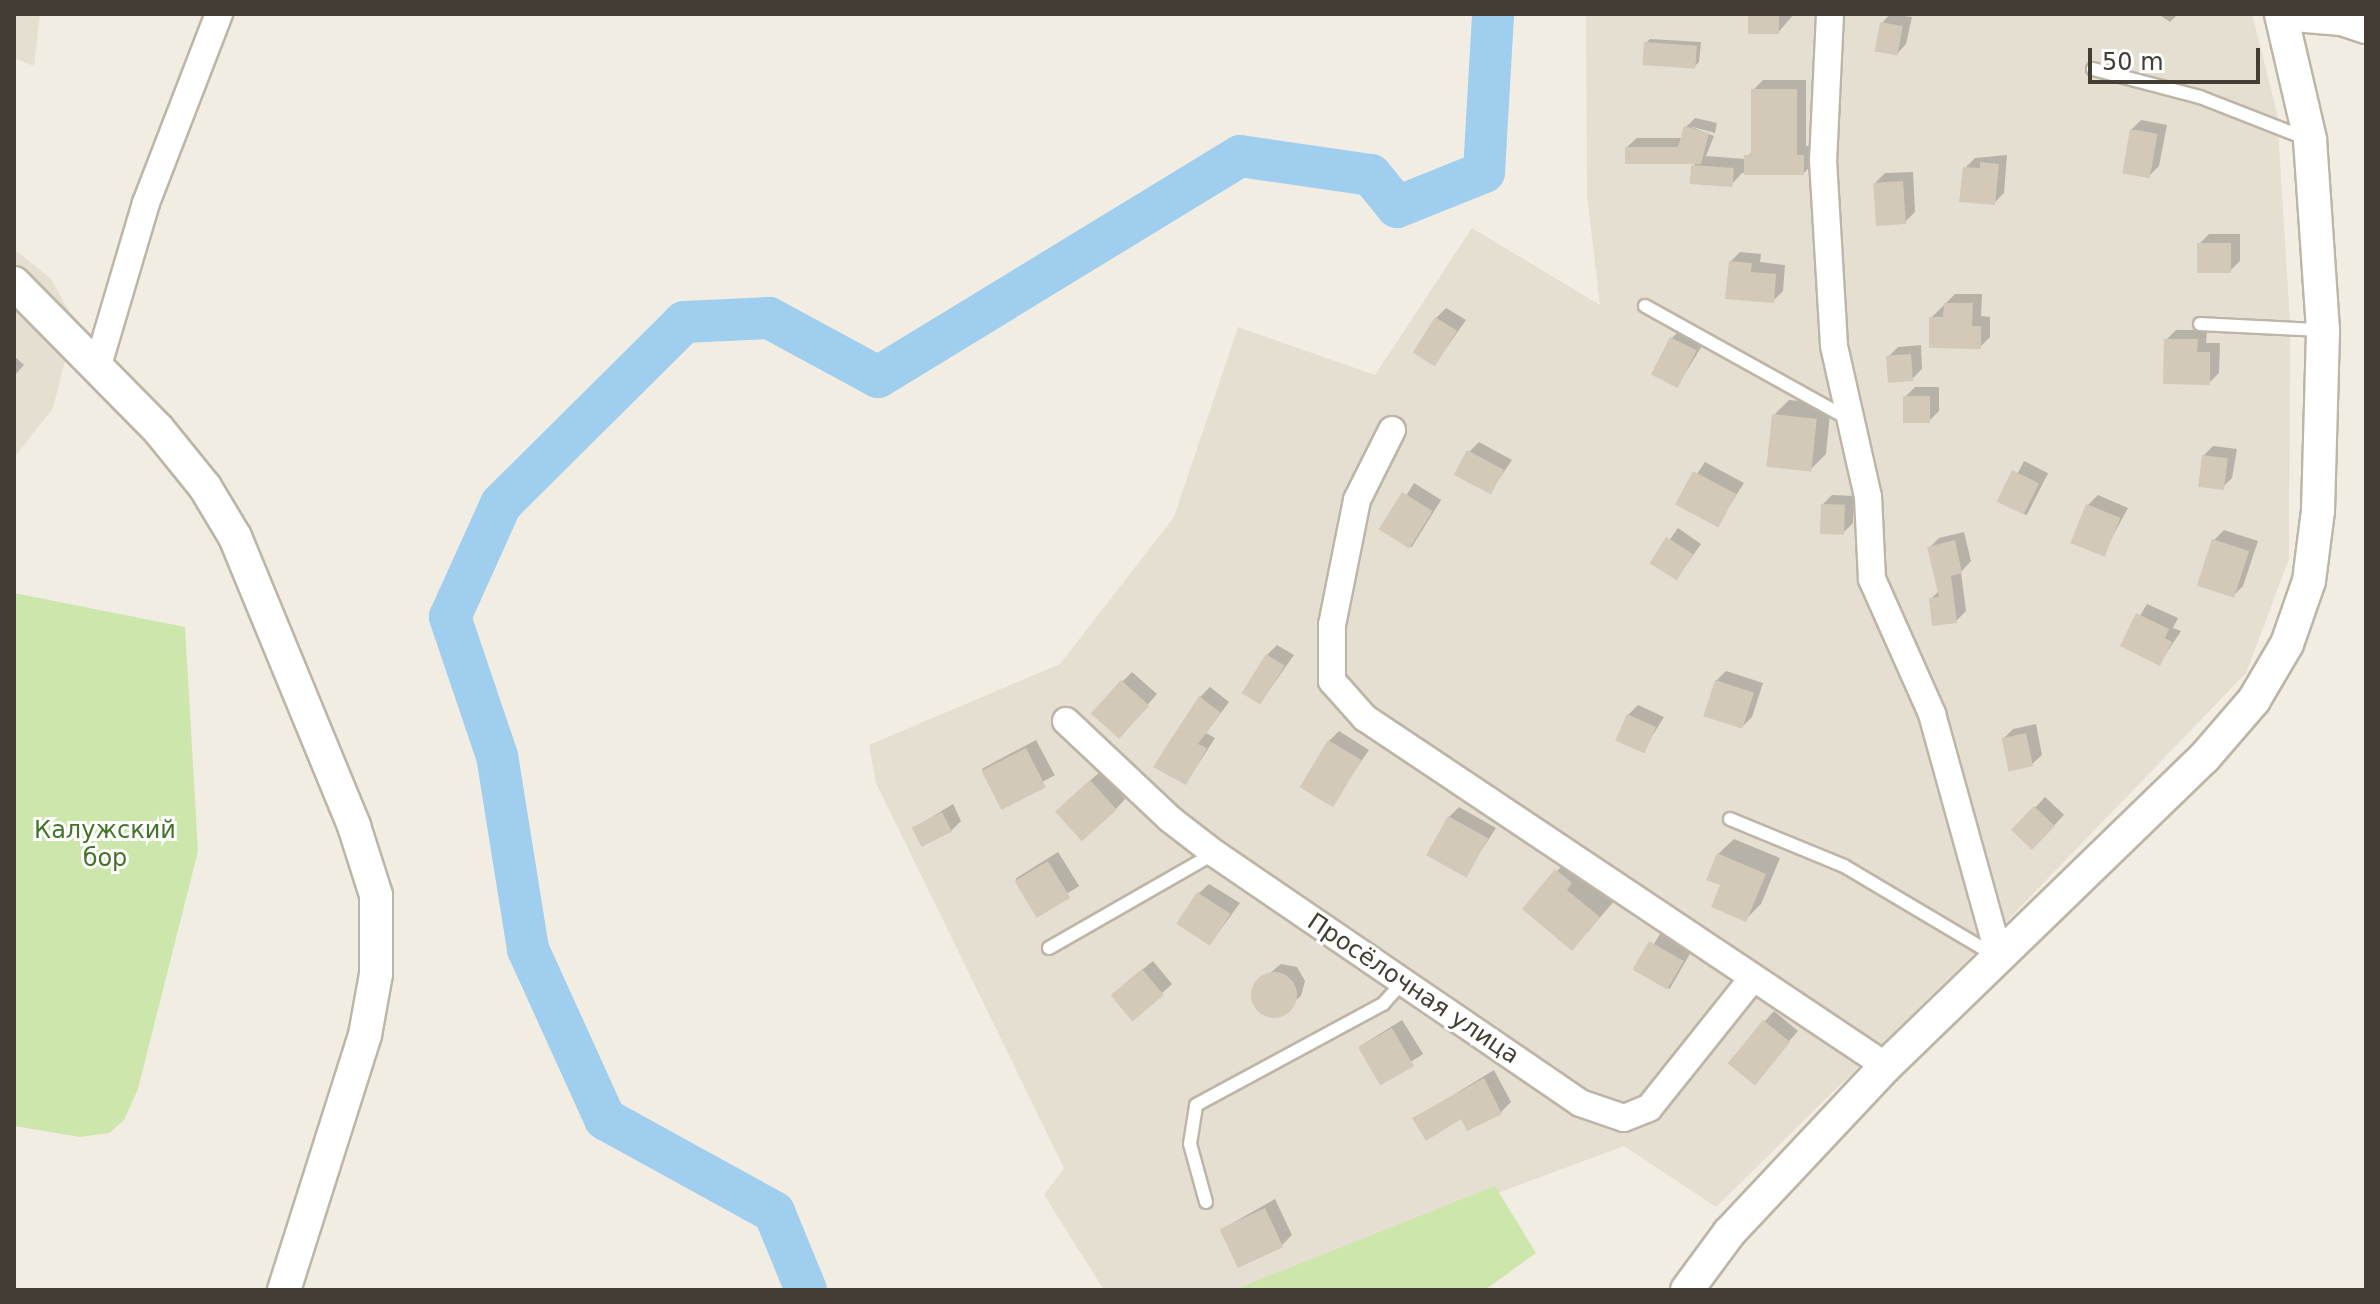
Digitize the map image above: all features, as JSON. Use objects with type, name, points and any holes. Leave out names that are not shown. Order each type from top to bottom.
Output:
[{"type":"street","points":[[98,365],[146,203],[219,14]]},
{"type":"street","points":[[1830,14],[1823,160],[1834,346],[1847,418],[1868,497],[1872,579],[1932,714],[2000,959]]},
{"type":"street","points":[[1687,1290],[1729,1233],[1886,1066],[2000,959],[2204,758],[2254,700],[2287,644],[2309,581],[2318,511],[2323,330],[2310,139],[2282,16],[2341,22],[2366,30]]},
{"type":"street","points":[[14,283],[98,365],[205,487],[235,537],[354,826],[376,895],[379,931],[365,1035],[284,1290]]},
{"type":"street","points":[[1392,430],[1357,500],[1332,625],[1332,681],[1365,718],[1886,1066]]},
{"type":"street","name":"Просёлочная улица","points":[[1066,721],[1170,819],[1214,853],[1580,1103],[1624,1118],[1649,1108],[1752,979]]},
{"type":"lane","points":[[2093,69],[2200,97],[2310,139]]},
{"type":"lane","points":[[1645,306],[1847,418]]},
{"type":"lane","points":[[2200,324],[2323,330]]},
{"type":"lane","points":[[1730,819],[1844,866],[2000,959]]},
{"type":"lane","points":[[1049,948],[1214,853]]},
{"type":"lane","points":[[1206,1202],[1190,1144],[1196,1105],[1383,1004],[1403,982]]},
{"type":"shaded area","points":[[14,14],[40,14],[34,66],[14,58]]},
{"type":"shaded area","points":[[1586,14],[2252,14],[2277,113],[2290,322],[2289,559],[2246,673],[2008,920],[1716,1207],[1624,1146],[1237,1290],[1104,1290],[1044,1195],[1064,1168],[876,783],[869,745],[1060,664],[1174,517],[1238,327],[1375,375],[1472,228],[1600,305],[1587,196]]},
{"type":"shaded area","points":[[14,249],[51,279],[75,322],[53,408],[14,458]]},
{"type":"green space","name":"Калужский бор","points":[[14,593],[185,627],[198,851],[138,1089],[124,1120],[109,1133],[80,1137],[14,1126]]},
{"type":"green space","points":[[1495,1186],[1536,1253],[1485,1290],[1234,1290]]},
{"type":"building","points":[[1748,14],[1779,14],[1779,34],[1748,34]]},
{"type":"building","points":[[1880,22],[1903,26],[1897,56],[1875,52]]},
{"type":"building","points":[[1644,42],[1697,46],[1695,69],[1642,65]]},
{"type":"building","points":[[1751,89],[1797,89],[1797,155],[1804,155],[1804,175],[1744,175],[1744,155],[1751,155]]},
{"type":"building","points":[[1684,126],[1709,133],[1701,164],[1625,164],[1625,147],[1678,147]]},
{"type":"building","points":[[2130,129],[2158,134],[2150,178],[2122,173]]},
{"type":"building","points":[[1980,162],[1999,164],[1995,205],[1959,202],[1963,167],[1980,168]]},
{"type":"building","points":[[1691,165],[1734,168],[1733,187],[1690,184]]},
{"type":"building","points":[[1903,181],[1906,224],[1876,226],[1873,183]]},
{"type":"building","points":[[2197,243],[2231,243],[2231,273],[2197,273]]},
{"type":"building","points":[[1729,261],[1752,263],[1751,272],[1776,274],[1774,303],[1725,299]]},
{"type":"building","points":[[1944,303],[1973,303],[1972,326],[1981,326],[1981,349],[1929,348],[1929,317],[1943,317]]},
{"type":"building","points":[[1435,317],[1457,331],[1435,366],[1413,353]]},
{"type":"building","points":[[1670,337],[1697,351],[1678,388],[1651,374]]},
{"type":"building","points":[[2164,339],[2198,339],[2197,352],[2210,352],[2210,385],[2163,384]]},
{"type":"building","points":[[1911,354],[1913,381],[1888,383],[1886,356]]},
{"type":"building","points":[[1903,396],[1930,396],[1930,423],[1903,423]]},
{"type":"building","points":[[1772,414],[1817,419],[1811,471],[1766,467]]},
{"type":"building","points":[[1467,450],[1504,470],[1491,494],[1454,475]]},
{"type":"building","points":[[2202,455],[2228,458],[2224,490],[2198,487]]},
{"type":"building","points":[[2012,470],[2039,483],[2024,515],[1997,501]]},
{"type":"building","points":[[1693,471],[1736,494],[1718,528],[1675,505]]},
{"type":"building","points":[[1402,492],[1433,511],[1409,548],[1379,529]]},
{"type":"building","points":[[1821,504],[1845,505],[1844,535],[1820,534]]},
{"type":"building","points":[[2086,504],[2120,518],[2105,557],[2070,543]]},
{"type":"building","points":[[1666,537],[1693,554],[1677,580],[1650,563]]},
{"type":"building","points":[[2212,539],[2249,551],[2234,598],[2197,586]]},
{"type":"building","points":[[1955,540],[1962,573],[1951,576],[1957,623],[1932,626],[1929,598],[1939,597],[1927,547]]},
{"type":"building","points":[[2136,613],[2169,629],[2165,638],[2172,642],[2160,666],[2120,646]]},
{"type":"building","points":[[1266,654],[1285,666],[1260,705],[1242,693]]},
{"type":"building","points":[[1121,680],[1149,705],[1119,739],[1091,713]]},
{"type":"building","points":[[1715,680],[1754,693],[1742,729],[1703,716]]},
{"type":"building","points":[[1199,696],[1221,713],[1198,744],[1207,748],[1186,785],[1153,767]]},
{"type":"building","points":[[1627,714],[1656,727],[1644,754],[1615,740]]},
{"type":"building","points":[[2026,733],[2033,766],[2009,771],[2002,738]]},
{"type":"building","points":[[1328,740],[1361,760],[1333,807],[1300,787]]},
{"type":"building","points":[[1026,748],[1046,787],[1001,810],[981,771]]},
{"type":"building","points":[[1090,780],[1117,810],[1082,841],[1055,811]]},
{"type":"building","points":[[2034,806],[2055,826],[2032,850],[2011,830]]},
{"type":"building","points":[[942,812],[952,832],[922,847],[912,827]]},
{"type":"building","points":[[1448,816],[1488,838],[1466,878],[1426,855]]},
{"type":"building","points":[[1717,853],[1766,874],[1746,922],[1711,907],[1720,885],[1706,880]]},
{"type":"building","points":[[1048,861],[1070,898],[1037,918],[1015,881]]},
{"type":"building","points":[[1555,869],[1572,883],[1567,890],[1600,917],[1572,951],[1522,909]]},
{"type":"building","points":[[1197,892],[1231,914],[1210,946],[1176,924]]},
{"type":"building","points":[[1649,941],[1684,961],[1667,990],[1632,970]]},
{"type":"building","points":[[1142,969],[1164,995],[1132,1021],[1111,995]]},
{"type":"building","points":[[1274,972],[1290,979],[1297,995],[1290,1011],[1274,1018],[1258,1011],[1251,995],[1258,979]]},
{"type":"building","points":[[1763,1020],[1790,1042],[1755,1086],[1728,1064]]},
{"type":"building","points":[[1392,1028],[1414,1066],[1380,1086],[1358,1048]]},
{"type":"building","points":[[1484,1078],[1502,1114],[1467,1131],[1461,1119],[1426,1141],[1412,1118]]},
{"type":"building","points":[[1265,1208],[1283,1247],[1238,1268],[1220,1229]]},
{"type":"waterway","points":[[806,1290],[774,1212],[605,1119],[528,949],[497,756],[450,617],[501,504],[684,322],[769,318],[878,377],[1240,156],[1371,175],[1397,207],[1484,172],[1493,14]]}]
